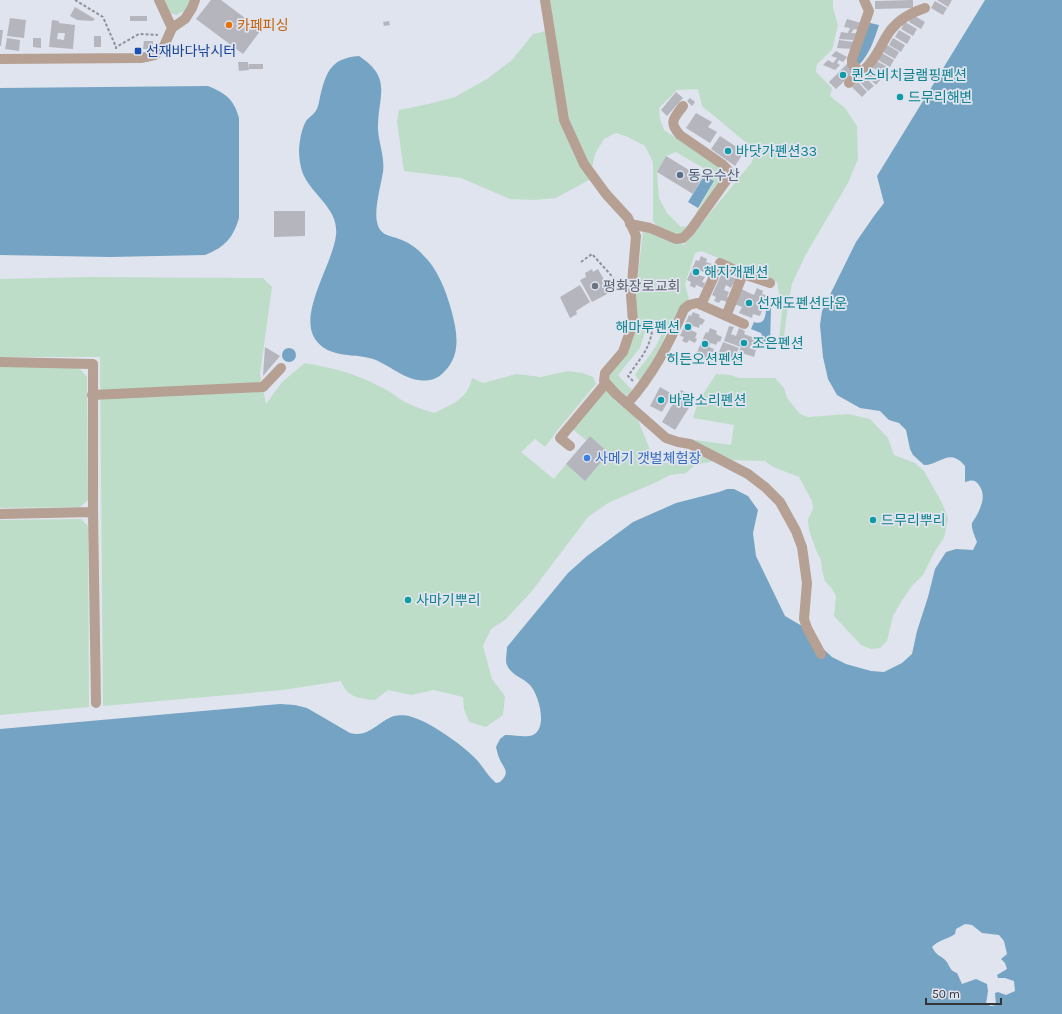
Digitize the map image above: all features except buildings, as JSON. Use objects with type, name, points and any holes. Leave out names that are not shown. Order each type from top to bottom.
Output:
[{"type":"lane","points":[[159,0],[171,32]]},
{"type":"lane","points":[[0,59],[141,58],[155,55],[164,46],[171,32],[185,19],[195,0]]},
{"type":"lane","points":[[545,0],[564,120],[584,164],[606,194],[628,218],[636,236],[631,288],[633,323],[622,352],[605,373],[604,381],[666,438],[690,444],[748,474],[765,487],[780,502],[802,547],[808,583],[804,619],[807,628],[821,654]]},
{"type":"lane","points":[[859,71],[852,64],[852,59],[869,11],[864,0]]},
{"type":"lane","points":[[850,83],[859,71],[864,70],[877,55],[891,29],[912,14],[925,8]]},
{"type":"lane","points":[[630,224],[650,228],[676,239],[683,238],[690,231],[728,178],[729,171],[722,164],[680,135],[675,129],[672,123],[675,116],[683,106]]},
{"type":"lane","points":[[701,305],[720,263],[743,274],[770,282]]},
{"type":"lane","points":[[726,316],[743,274]]},
{"type":"lane","points":[[628,404],[641,389],[657,365],[684,309],[697,303],[744,324]]},
{"type":"lane","points":[[0,362],[93,364],[93,512],[96,703]]},
{"type":"lane","points":[[92,395],[263,387],[281,368]]},
{"type":"lane","points":[[570,446],[560,438],[606,383]]},
{"type":"lane","points":[[0,514],[93,512]]},
{"type":"path","points":[[75,0],[103,17],[116,47],[115,58]]},
{"type":"path","points":[[116,47],[139,34],[171,32]]},
{"type":"path","points":[[581,262],[592,254],[618,283],[631,288]]},
{"type":"path","points":[[641,389],[628,376],[648,349],[652,334],[653,321]]},
{"type":"green space","points":[[164,0],[193,0],[184,11],[176,15],[170,13]]},
{"type":"green space","points":[[550,0],[833,0],[833,8],[838,25],[832,50],[817,64],[816,72],[832,88],[830,96],[845,108],[857,126],[858,159],[848,183],[806,254],[792,284],[784,337],[779,340],[782,311],[777,282],[760,277],[701,251],[695,253],[685,284],[689,299],[672,331],[668,328],[661,346],[640,382],[635,375],[657,344],[662,330],[662,323],[659,321],[648,319],[640,348],[618,375],[632,390],[625,398],[611,384],[609,378],[613,369],[620,360],[636,290],[643,232],[662,235],[684,245],[752,162],[755,150],[702,106],[698,89],[677,90],[659,108],[660,119],[664,130],[724,169],[726,173],[698,217],[696,213],[714,182],[707,177],[710,172],[676,152],[666,156],[657,172],[659,198],[667,213],[681,227],[688,226],[680,235],[658,228],[653,221],[653,162],[645,146],[628,137],[616,133],[604,139],[595,154],[589,180],[556,198],[533,200],[510,199],[461,178],[404,171],[397,122],[399,110],[455,97],[487,79],[512,60],[533,34],[554,29]]},
{"type":"green space","points":[[88,277],[263,278],[272,287],[260,374],[266,404],[282,382],[305,363],[352,374],[388,391],[407,403],[434,413],[452,404],[463,396],[470,385],[472,378],[483,383],[516,374],[541,377],[568,371],[583,373],[593,377],[596,384],[545,447],[535,439],[521,452],[554,479],[566,464],[585,480],[609,453],[590,436],[586,440],[572,429],[606,388],[638,420],[652,455],[667,463],[685,453],[702,455],[714,461],[695,465],[686,473],[670,475],[608,503],[588,517],[532,591],[505,620],[491,629],[483,646],[492,679],[505,696],[503,715],[486,727],[469,722],[464,709],[463,697],[434,690],[411,695],[388,690],[375,700],[364,699],[354,696],[346,691],[341,681],[283,690],[103,706],[100,357],[0,357],[0,279]]},
{"type":"green space","points":[[0,367],[78,367],[87,377],[88,500],[80,507],[0,508]]},
{"type":"green space","points":[[716,374],[730,375],[739,378],[775,378],[784,388],[787,398],[800,414],[808,417],[848,414],[870,419],[888,438],[894,455],[915,463],[924,471],[942,503],[948,518],[944,538],[935,551],[923,575],[912,586],[901,602],[893,616],[887,641],[880,648],[871,649],[861,645],[834,616],[836,596],[825,581],[821,560],[809,530],[808,519],[813,509],[812,501],[799,477],[773,467],[765,461],[730,460],[688,439],[731,445],[734,425],[693,418],[698,402]]},
{"type":"green space","points":[[81,519],[88,526],[89,707],[0,715],[0,520]]},
{"type":"water","points":[[985,0],[1062,0],[1062,1014],[0,1014],[0,729],[280,704],[295,705],[307,708],[350,733],[357,734],[368,731],[394,716],[401,715],[410,716],[428,724],[455,741],[476,759],[496,783],[500,782],[505,776],[506,771],[496,747],[500,739],[505,735],[533,735],[538,731],[541,719],[539,703],[530,685],[511,671],[506,663],[507,647],[568,573],[587,556],[633,522],[676,503],[727,489],[734,489],[748,496],[758,510],[753,533],[756,556],[785,616],[802,626],[832,657],[846,664],[871,671],[884,672],[902,663],[912,654],[935,569],[946,552],[956,549],[973,550],[977,542],[972,523],[980,508],[983,496],[979,485],[976,482],[971,480],[965,482],[965,466],[959,461],[949,457],[924,465],[913,455],[910,449],[906,430],[899,423],[889,420],[880,411],[860,408],[837,395],[828,379],[823,357],[820,325],[822,311],[856,242],[884,203],[877,176]],"holes":[[[965,924],[972,925],[982,933],[999,935],[1004,941],[1007,954],[1001,959],[1005,963],[1007,969],[997,975],[998,978],[1005,978],[1014,981],[1015,991],[1006,995],[998,992],[995,993],[996,1005],[991,1006],[986,1004],[988,991],[987,984],[976,979],[962,984],[957,973],[951,970],[946,961],[936,953],[932,947],[955,934],[956,929]]]},
{"type":"water","points":[[870,23],[879,25],[869,51],[859,65],[856,63],[857,52]]},
{"type":"water","points":[[359,56],[370,64],[377,73],[381,89],[378,130],[383,156],[383,172],[376,211],[378,227],[386,235],[402,240],[413,246],[428,260],[437,273],[446,294],[453,317],[456,334],[456,350],[454,358],[441,375],[430,380],[413,379],[376,360],[335,353],[328,350],[321,346],[315,339],[311,328],[313,302],[334,247],[336,226],[330,210],[307,182],[303,174],[299,156],[300,139],[306,121],[317,109],[322,88],[331,68],[342,60]]},
{"type":"water","points":[[208,86],[224,94],[231,101],[239,118],[239,218],[234,231],[223,245],[205,255],[110,257],[0,255],[0,88]]},
{"type":"water","points":[[704,176],[714,181],[698,208],[688,202]]},
{"type":"water","points":[[766,307],[771,307],[770,348],[760,347],[763,338],[761,333],[751,329],[754,322],[758,323],[763,321],[766,313]]},
{"type":"water","points":[[286,348],[292,348],[296,352],[296,358],[292,362],[286,362],[282,358],[282,352]]},
{"type":"place","name":"카페피싱","points":[[229,25]]},
{"type":"place","name":"선재바다낚시터","points":[[138,51]]},
{"type":"place","name":"퀸스비치글램핑펜션","points":[[843,75]]},
{"type":"place","name":"드무리해변","points":[[900,97]]},
{"type":"place","name":"바닷가펜션33","points":[[728,151]]},
{"type":"place","name":"동우수산","points":[[680,175]]},
{"type":"place","name":"해지개펜션","points":[[696,272]]},
{"type":"place","name":"평화장로교회","points":[[595,286]]},
{"type":"place","name":"선재도펜션타운","points":[[749,303]]},
{"type":"place","name":"해마루펜션","points":[[688,327]]},
{"type":"place","name":"조은펜션","points":[[744,343]]},
{"type":"place","name":"히든오션펜션","points":[[705,344]]},
{"type":"place","name":"바람소리펜션","points":[[661,400]]},
{"type":"place","name":"사메기 갯벌체험장","points":[[587,458]]},
{"type":"place","name":"드무리뿌리","points":[[873,520]]},
{"type":"place","name":"사마기뿌리","points":[[408,600]]}]
